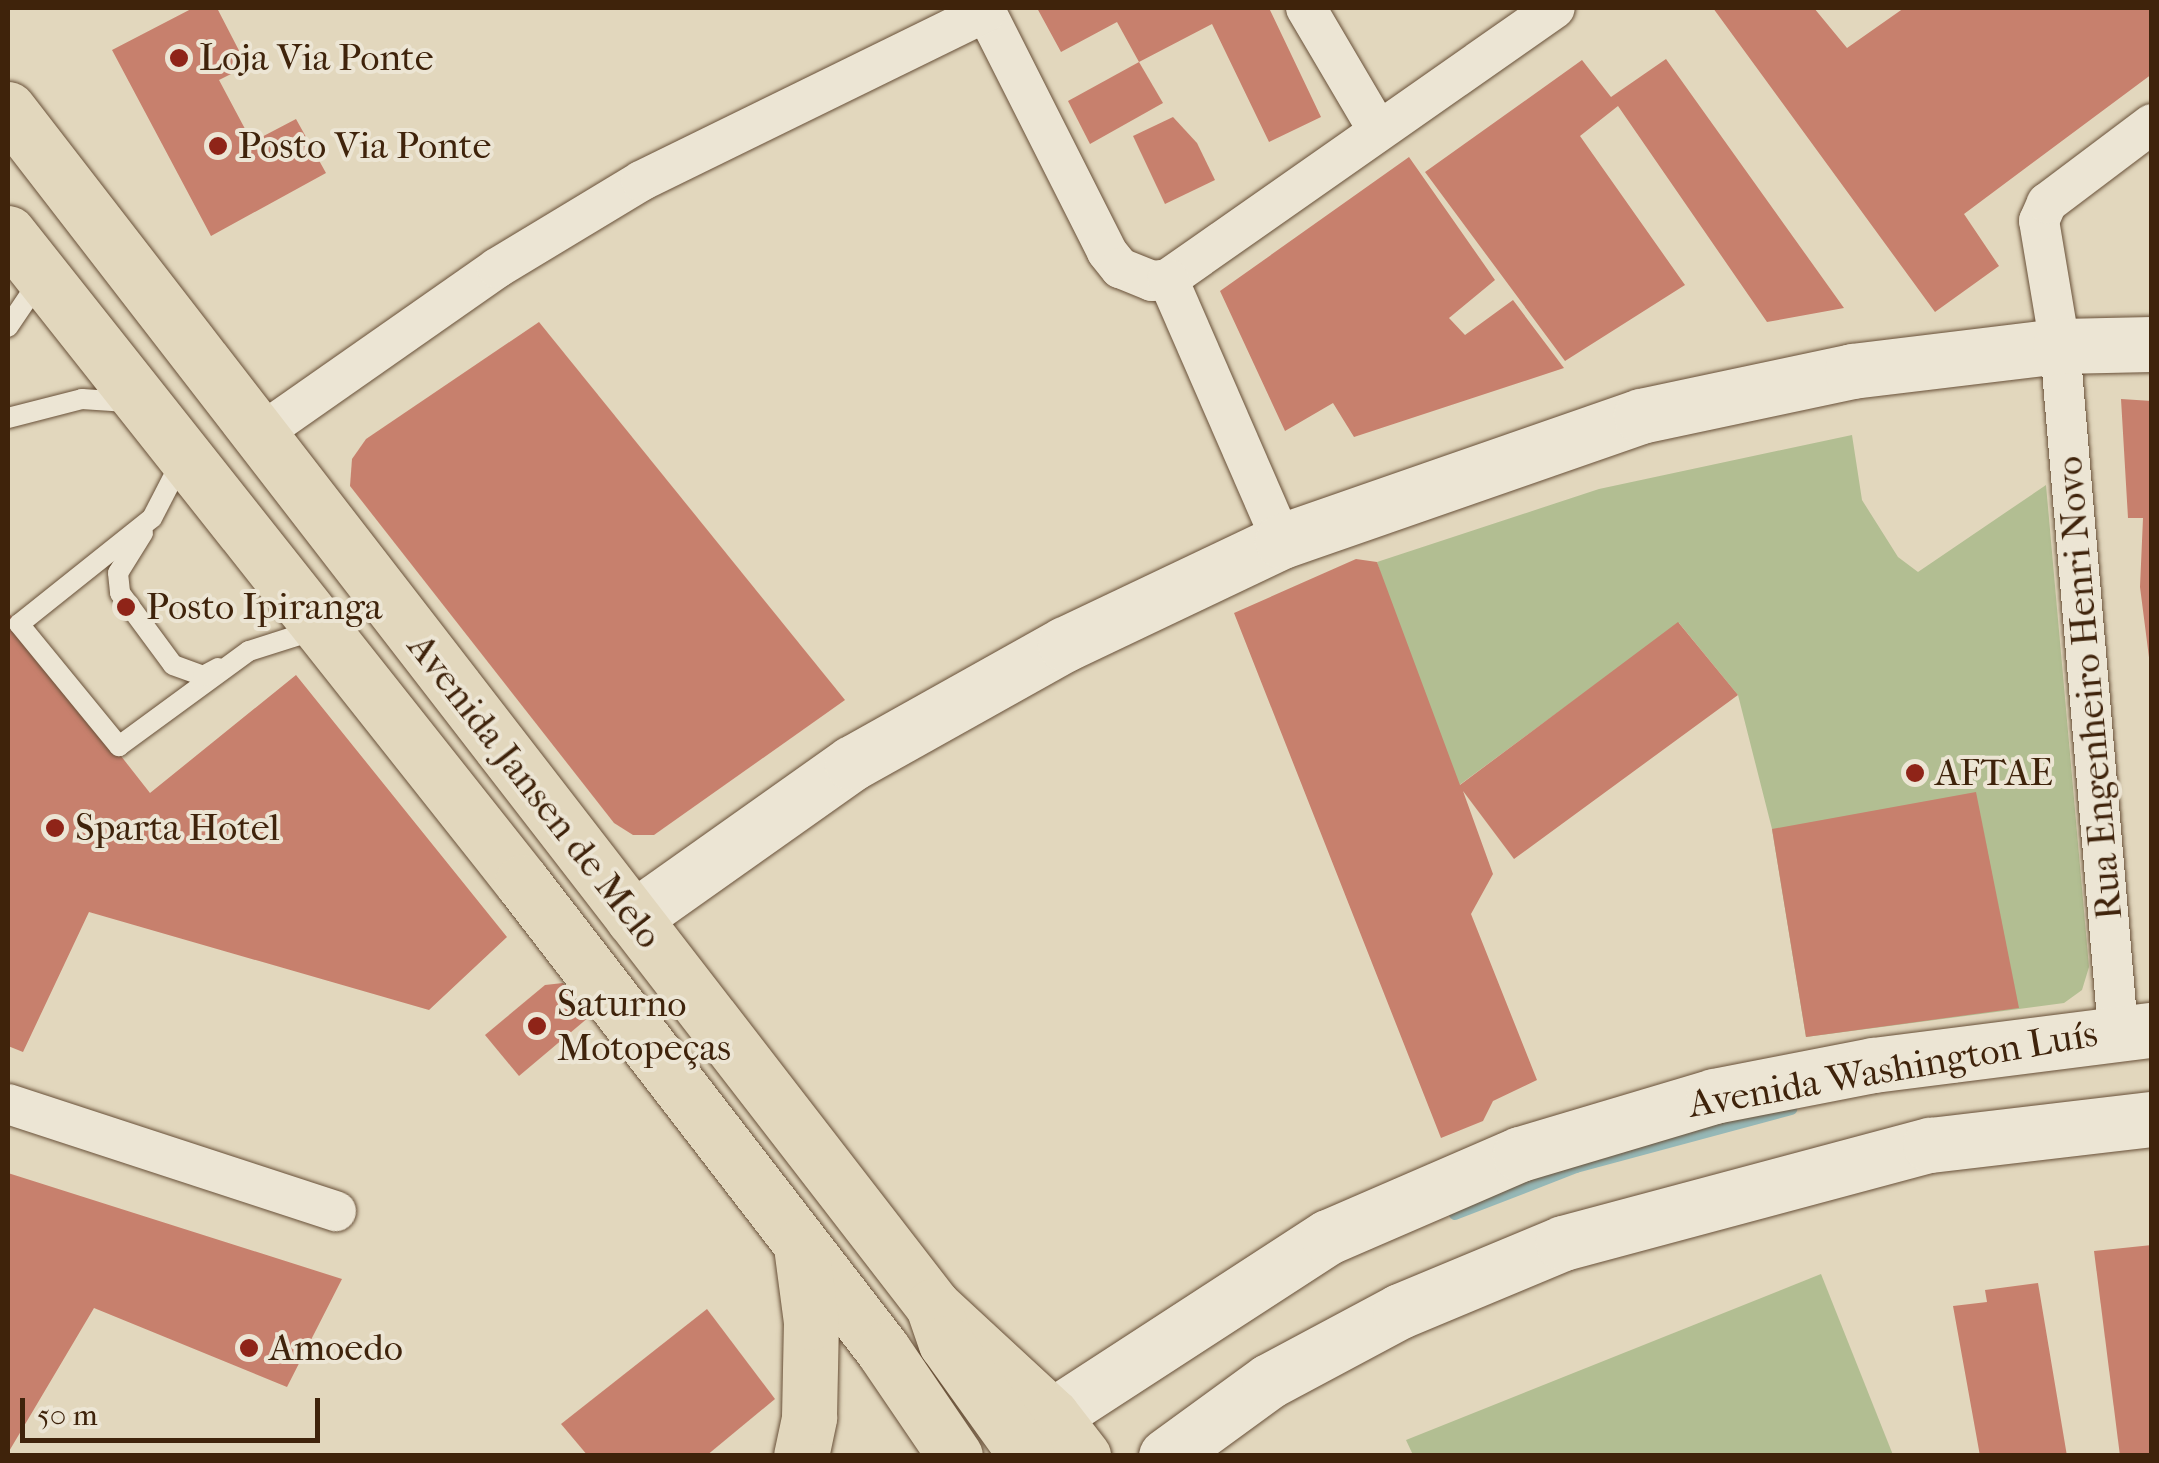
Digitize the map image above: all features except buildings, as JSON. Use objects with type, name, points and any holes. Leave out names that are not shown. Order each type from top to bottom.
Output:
[{"type":"main road","name":"Avenida Jansen de Melo","points":[[8,110],[934,1306],[946,1342],[1054,1442]]},
{"type":"main road","name":"Avenida Jansen de Melo","points":[[8,233],[323,627],[801,1243],[955,1456]]},
{"type":"main road","points":[[801,1243],[811,1322],[809,1417],[801,1456]]},
{"type":"street","points":[[1306,8],[1378,130]]},
{"type":"street","points":[[260,434],[497,268],[641,181],[985,10],[1108,252],[1135,278],[1168,279],[1555,8]]},
{"type":"street","name":"Rua Engenheiro Henri Novo","points":[[2135,1030],[2060,346],[2039,221],[2047,203],[2152,124]]},
{"type":"street","points":[[1168,279],[1282,541]]},
{"type":"street","points":[[633,918],[852,763],[1065,644],[1282,541],[1640,416],[1852,371],[2060,346],[2152,344]]},
{"type":"street","name":"Avenida Washington Luís","points":[[1054,1442],[1328,1237],[1520,1154],[1714,1096],[2135,1030]]},
{"type":"street","points":[[8,1104],[336,1211]]},
{"type":"street","points":[[1166,1456],[1286,1372],[1400,1311],[1563,1243],[1930,1145],[2152,1119]]},
{"type":"lane","points":[[8,328],[42,276]]},
{"type":"lane","points":[[8,418],[82,400],[147,406]]},
{"type":"lane","points":[[185,454],[118,573],[120,593],[185,672],[203,676],[249,652],[323,627]]},
{"type":"lane","points":[[152,518],[20,624],[119,746],[249,652]]},
{"type":"green space","points":[[1852,435],[1862,500],[1898,557],[1918,572],[2046,485],[2089,967],[2082,990],[2064,1003],[1806,1037],[1772,829],[1738,695],[1679,623],[1458,786],[1377,562],[1599,489]]},
{"type":"green space","points":[[1821,1274],[1893,1455],[1413,1455],[1406,1440]]},
{"type":"waterway","points":[[1455,1214],[1576,1167],[1791,1109]]},
{"type":"place","name":"Loja Via Ponte","points":[[179,58]]},
{"type":"place","name":"Posto Via Ponte","points":[[218,146]]},
{"type":"place","name":"Posto Ipiranga","points":[[126,607]]},
{"type":"place","name":"AFTAE","points":[[1915,773]]},
{"type":"place","name":"Sparta Hotel","points":[[55,828]]},
{"type":"place","name":"Saturno Motopeças","points":[[537,1026]]},
{"type":"place","name":"Amoedo","points":[[249,1348]]}]
